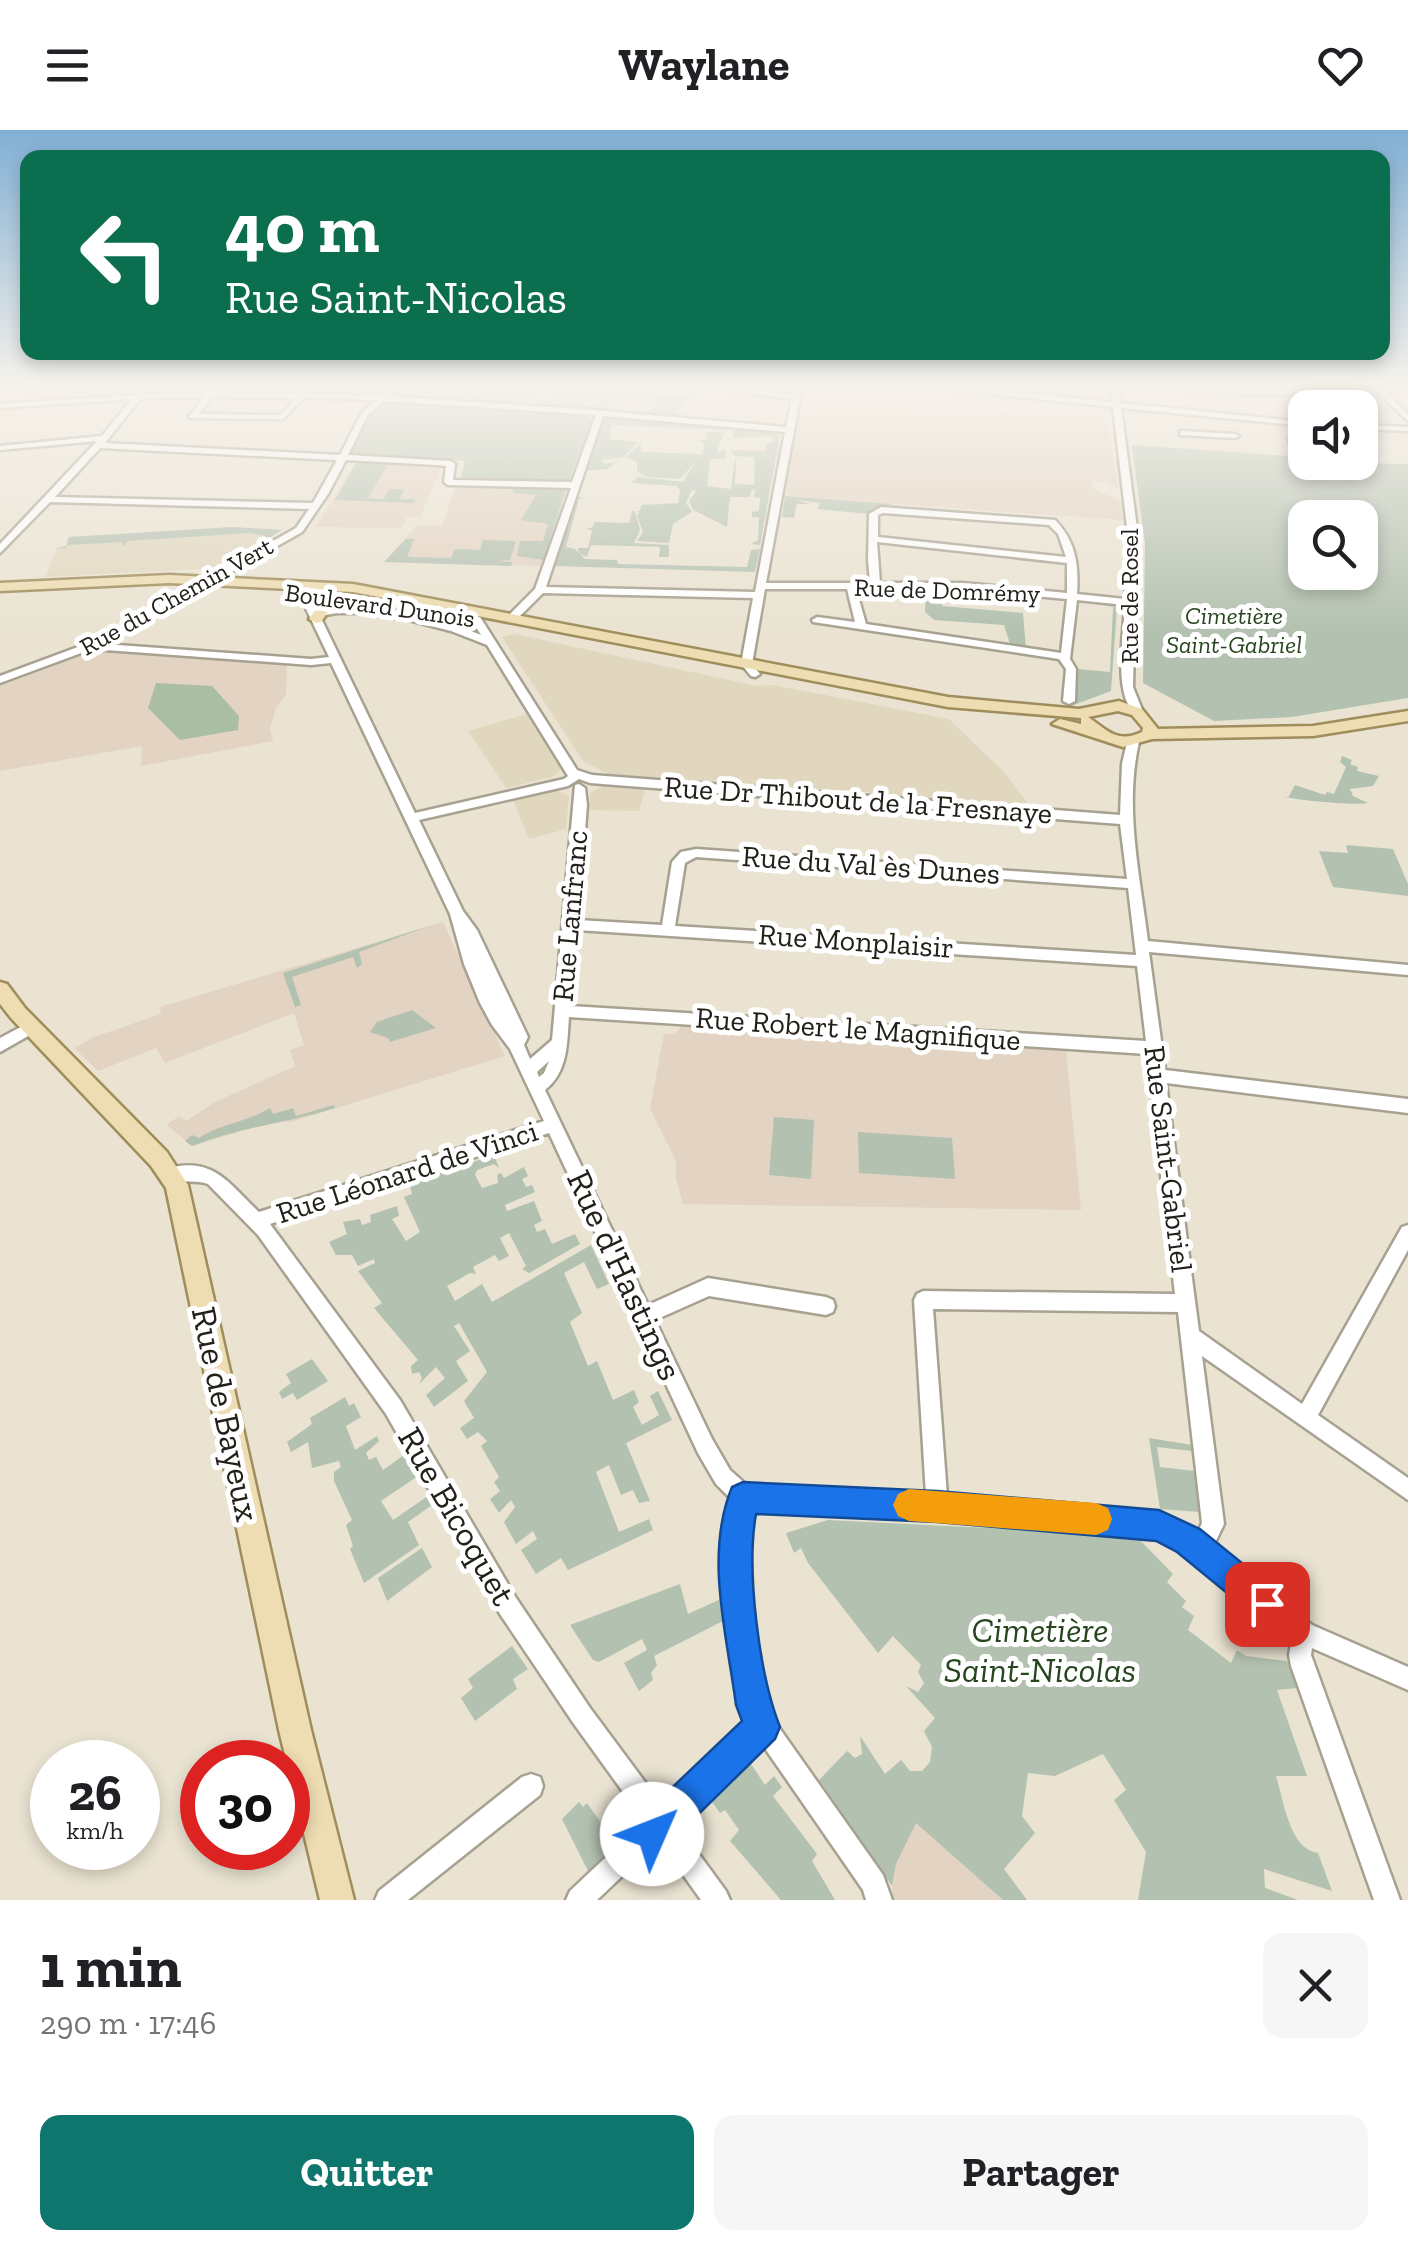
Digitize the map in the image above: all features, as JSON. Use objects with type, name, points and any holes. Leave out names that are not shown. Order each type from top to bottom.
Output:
[{"type":"main road","name":"Boulevard Dunois","points":[[0,587],[211,580],[391,593],[889,701],[1093,731],[1110,740]]},
{"type":"main road","name":"Boulevard Dunois","points":[[0,598],[195,588],[327,590],[948,702],[1088,714]]},
{"type":"main road","points":[[319,616],[327,590]]},
{"type":"main road","points":[[1110,740],[1142,727],[1250,725],[1330,718],[1408,704]]},
{"type":"main road","points":[[1093,731],[1088,714],[1112,705],[1142,727],[1313,731],[1408,716]]},
{"type":"main road","name":"Rue de Bayeux","points":[[0,989],[171,1174],[181,1200],[295,1730],[337,1900]]},
{"type":"street","points":[[0,550],[74,470]]},
{"type":"street","name":"Rue du Chemin Vert","points":[[0,680],[92,646],[298,530],[335,470]]},
{"type":"street","points":[[451,470],[448,482],[574,485]]},
{"type":"street","points":[[514,617],[540,590],[580,470]]},
{"type":"street","points":[[751,669],[759,590],[782,470]]},
{"type":"street","name":"Rue de Rosel","points":[[1123,470],[1132,536],[1128,687],[1142,727]]},
{"type":"street","points":[[46,499],[316,506]]},
{"type":"street","points":[[876,586],[874,514],[888,509],[1045,520],[1062,529],[1072,560],[1064,658],[1072,669],[1070,701]]},
{"type":"street","points":[[872,539],[1072,560]]},
{"type":"street","name":"Rue de Domrémy","points":[[540,590],[962,586],[1132,604]]},
{"type":"street","points":[[851,587],[860,626]]},
{"type":"street","name":"Rue d'Hastings","points":[[303,592],[319,616],[335,660],[457,914],[470,930],[520,1037],[516,1045],[705,1446],[726,1481],[743,1498]]},
{"type":"street","points":[[319,616],[342,608],[438,624],[476,634],[492,644]]},
{"type":"street","points":[[476,619],[578,781]]},
{"type":"street","points":[[817,620],[1064,658]]},
{"type":"street","points":[[92,646],[312,662],[335,660]]},
{"type":"street","name":"Rue de Rosel","points":[[1112,705],[1128,687]]},
{"type":"street","name":"Rue Saint-Gabriel","points":[[1142,727],[1128,764],[1126,820],[1213,1524],[1200,1550]]},
{"type":"street","points":[[1110,740],[1128,764]]},
{"type":"street","name":"Rue Dr Thibout de la Fresnaye","points":[[411,818],[578,781],[1126,820]]},
{"type":"street","name":"Rue Lanfranc","points":[[536,1088],[550,1077],[558,1058],[581,805],[578,781]]},
{"type":"street","name":"Rue du Val ès Dunes","points":[[668,928],[679,862],[686,854],[696,852],[1133,884]]},
{"type":"street","name":"Rue Monplaisir","points":[[569,924],[1408,970]]},
{"type":"street","name":"Rue Robert le Magnifique","points":[[561,1011],[1154,1048]]},
{"type":"street","points":[[0,1046],[32,1027]]},
{"type":"street","name":"Rue Lanfranc","points":[[528,1070],[558,1044]]},
{"type":"street","points":[[1158,1076],[1408,1106]]},
{"type":"street","name":"Rue Léonard de Vinci","points":[[260,1219],[554,1125]]},
{"type":"street","name":"Rue Bicoquet","points":[[171,1174],[208,1173],[219,1179],[247,1212],[260,1219],[270,1240],[393,1407],[508,1606],[659,1826],[717,1900]]},
{"type":"street","points":[[1306,1417],[1408,1233]]},
{"type":"street","points":[[645,1314],[708,1287],[826,1306]]},
{"type":"street","points":[[937,1506],[923,1300],[1187,1303]]},
{"type":"street","points":[[1192,1338],[1408,1490]]},
{"type":"street","points":[[880,1900],[874,1884],[762,1727],[754,1705],[734,1548],[743,1498],[937,1506],[1159,1526],[1200,1550],[1304,1633],[1408,1679]]},
{"type":"street","points":[[1304,1633],[1302,1666],[1386,1900]]},
{"type":"street","points":[[579,1900],[762,1727]]},
{"type":"street","points":[[388,1900],[531,1786]]},
{"type":"shaded area","points":[[352,470],[440,470],[420,517],[407,517],[401,528],[316,527]]},
{"type":"shaded area","points":[[790,470],[1115,470],[1118,488],[1106,481],[1090,481],[1094,489],[1120,501],[1124,520],[791,497],[786,493]]},
{"type":"shaded area","points":[[455,488],[566,490],[541,566],[384,562],[417,525],[442,526]]},
{"type":"shaded area","points":[[233,527],[282,530],[217,568],[46,577],[57,547],[66,546],[69,537]]},
{"type":"shaded area","points":[[514,634],[757,686],[773,685],[949,719],[1005,773],[1033,810],[866,792],[608,774],[583,761],[502,637]]},
{"type":"shaded area","points":[[93,651],[287,665],[286,695],[276,708],[270,728],[273,741],[141,766],[142,746],[0,771],[0,685]]},
{"type":"shaded area","points":[[530,713],[562,769],[552,777],[506,788],[468,731]]},
{"type":"shaded area","points":[[605,785],[645,789],[639,811],[590,810],[590,793]]},
{"type":"shaded area","points":[[556,790],[569,796],[566,829],[529,839],[513,800]]},
{"type":"shaded area","points":[[443,922],[505,1056],[291,1122],[274,1121],[192,1146],[167,1125],[179,1116],[187,1121],[213,1103],[295,1066],[290,1050],[304,1045],[294,1013],[165,1063],[156,1048],[98,1071],[74,1048],[161,1014],[160,1007]]},
{"type":"shaded area","points":[[681,1026],[1066,1050],[1081,1210],[683,1204],[676,1161],[650,1109],[664,1034],[675,1034]]},
{"type":"shaded area","points":[[916,1822],[1003,1900],[890,1900],[896,1864]]},
{"type":"green space","points":[[352,470],[385,470],[368,498],[384,499],[389,489],[404,489],[400,499],[415,499],[414,503],[335,500]]},
{"type":"green space","points":[[463,470],[573,470],[569,480],[461,477]]},
{"type":"green space","points":[[688,470],[679,479],[647,477],[637,471]]},
{"type":"green space","points":[[691,470],[709,470],[707,486],[731,489],[736,470],[735,484],[754,485],[755,470],[774,470],[760,545],[751,544],[758,540],[759,518],[752,517],[752,512],[759,511],[760,498],[753,497],[756,491],[752,489],[750,497],[730,497],[727,527],[693,510],[689,501],[696,491],[692,490],[686,503],[692,512],[673,524],[669,543],[637,541],[643,532],[637,516],[642,505],[678,503],[680,491],[677,486],[630,483],[638,477],[683,482]]},
{"type":"green space","name":"Cimetière Saint-Gabriel","points":[[1135,470],[1288,470],[1288,480],[1378,480],[1378,470],[1408,470],[1408,698],[1292,717],[1214,721],[1143,683],[1145,544]]},
{"type":"green space","points":[[513,489],[566,490],[543,560],[517,556],[520,541],[543,541],[548,524],[521,520],[536,495],[513,493]]},
{"type":"green space","points":[[785,496],[891,504],[869,514],[817,509],[820,503],[796,500],[810,504],[797,504],[794,518],[782,517]]},
{"type":"green space","points":[[577,497],[586,498],[579,499],[566,547],[575,549],[585,559],[617,560],[618,564],[747,567],[751,550],[760,549],[755,572],[555,566]]},
{"type":"green space","points":[[632,511],[640,530],[634,543],[669,545],[669,557],[659,557],[660,547],[591,545],[587,557],[579,553],[578,548],[588,548],[592,531],[613,540],[586,528],[592,528],[595,522],[629,523]]},
{"type":"green space","points":[[233,527],[282,530],[266,540],[266,536],[249,533],[56,549],[66,546],[69,537]]},
{"type":"green space","points":[[406,539],[414,539],[407,557],[451,558],[455,549],[480,550],[483,540],[516,541],[510,560],[496,561],[512,562],[511,566],[384,562]]},
{"type":"green space","points":[[926,589],[943,589],[942,606],[1023,613],[1026,650],[1011,647],[1004,625],[934,620],[925,612]]},
{"type":"green space","points":[[1078,600],[1117,607],[1111,691],[1071,706],[1077,669],[1110,672],[1113,607]]},
{"type":"green space","points":[[156,683],[212,686],[239,716],[238,730],[180,740],[148,708]]},
{"type":"green space","points":[[1342,756],[1352,760],[1350,764],[1358,767],[1357,771],[1379,776],[1373,786],[1350,789],[1353,796],[1368,803],[1288,797],[1295,785],[1334,794],[1346,767],[1340,762]]},
{"type":"green space","points":[[1346,845],[1393,849],[1408,884],[1408,896],[1333,887],[1319,851],[1348,853]]},
{"type":"green space","points":[[429,926],[359,952],[362,964],[357,968],[353,957],[292,977],[301,1005],[295,1007],[283,973]]},
{"type":"green space","points":[[412,1010],[436,1028],[390,1042],[370,1032],[377,1022]]},
{"type":"green space","points":[[334,1105],[335,1108],[192,1146],[185,1141],[192,1135],[199,1138],[270,1108],[273,1114],[293,1108],[296,1116]]},
{"type":"green space","points":[[774,1117],[814,1120],[811,1179],[769,1175]]},
{"type":"green space","points":[[858,1132],[952,1138],[955,1179],[859,1173]]},
{"type":"green space","points":[[494,1155],[499,1168],[494,1164],[477,1170],[475,1175],[482,1188],[498,1183],[497,1175],[501,1173],[504,1178],[524,1167],[528,1176],[522,1179],[535,1192],[505,1205],[507,1211],[534,1201],[542,1221],[534,1225],[537,1232],[545,1229],[552,1244],[575,1234],[580,1244],[529,1273],[522,1269],[526,1266],[509,1233],[500,1238],[509,1256],[499,1261],[495,1255],[473,1267],[476,1274],[470,1273],[447,1286],[455,1301],[482,1284],[492,1302],[591,1245],[609,1284],[597,1289],[584,1262],[564,1273],[582,1313],[570,1322],[588,1366],[597,1361],[613,1400],[634,1390],[639,1402],[633,1407],[642,1425],[659,1415],[650,1396],[658,1391],[672,1420],[626,1443],[650,1501],[639,1503],[633,1490],[621,1495],[609,1465],[596,1472],[619,1532],[649,1519],[653,1530],[568,1570],[561,1558],[536,1574],[521,1550],[537,1539],[533,1531],[516,1544],[504,1522],[515,1507],[511,1500],[499,1513],[490,1499],[500,1491],[494,1482],[499,1477],[481,1446],[487,1441],[478,1432],[467,1439],[460,1428],[474,1418],[464,1401],[487,1372],[459,1323],[454,1326],[470,1351],[456,1361],[468,1381],[434,1407],[426,1395],[445,1378],[436,1367],[419,1384],[419,1372],[412,1374],[411,1366],[418,1360],[374,1308],[382,1303],[358,1271],[375,1263],[374,1259],[358,1266],[352,1255],[336,1255],[329,1242],[347,1234],[343,1222],[360,1219],[362,1225],[371,1222],[370,1215],[397,1206],[399,1216],[392,1219],[406,1241],[420,1232],[404,1197],[412,1194],[410,1186],[401,1186]]},
{"type":"green space","points":[[312,1359],[328,1381],[297,1400],[293,1393],[282,1399],[279,1392],[291,1383],[286,1374]]},
{"type":"green space","points":[[345,1397],[349,1406],[354,1403],[361,1417],[346,1426],[355,1450],[377,1436],[379,1441],[366,1453],[369,1460],[376,1457],[383,1470],[404,1455],[418,1476],[381,1501],[393,1520],[428,1496],[432,1505],[408,1522],[419,1545],[364,1583],[350,1549],[353,1546],[346,1525],[352,1520],[334,1481],[334,1472],[341,1467],[339,1461],[312,1468],[308,1442],[291,1452],[287,1442],[312,1424],[310,1418]]},
{"type":"green space","points":[[1149,1438],[1192,1445],[1192,1451],[1157,1447],[1160,1467],[1195,1471],[1199,1512],[1160,1509]]},
{"type":"green space","name":"Cimetière Saint-Nicolas","points":[[828,1520],[1048,1531],[1141,1541],[1173,1574],[1167,1582],[1186,1601],[1182,1607],[1194,1616],[1188,1630],[1231,1663],[1237,1650],[1246,1656],[1287,1661],[1297,1688],[1277,1690],[1307,1776],[1276,1776],[1294,1833],[1308,1850],[1318,1853],[1332,1891],[1264,1869],[1265,1888],[1298,1900],[1138,1900],[1146,1852],[1114,1800],[1126,1790],[1103,1754],[1055,1776],[1028,1773],[1022,1816],[1035,1833],[1004,1869],[1027,1900],[1003,1900],[916,1823],[896,1864],[892,1886],[819,1780],[847,1751],[855,1758],[862,1754],[860,1736],[885,1774],[901,1760],[910,1771],[922,1771],[930,1762],[932,1747],[924,1731],[935,1718],[906,1686],[918,1692],[924,1683],[918,1672],[921,1665],[893,1636],[878,1653],[808,1563],[801,1548],[794,1553],[786,1533]]},
{"type":"green space","points":[[422,1548],[432,1567],[387,1601],[378,1578]]},
{"type":"green space","points":[[680,1584],[688,1614],[723,1598],[725,1620],[654,1656],[657,1665],[651,1673],[653,1680],[639,1691],[624,1663],[647,1650],[642,1639],[599,1662],[593,1660],[570,1625]]},
{"type":"green space","points":[[512,1646],[528,1669],[513,1679],[517,1689],[475,1721],[461,1698],[473,1688],[468,1679]]},
{"type":"green space","points":[[745,1755],[765,1785],[774,1776],[782,1787],[773,1796],[817,1854],[812,1861],[835,1900],[781,1900],[730,1841],[739,1830],[725,1810],[720,1813],[712,1802],[720,1793],[714,1785]]},
{"type":"green space","points":[[579,1802],[583,1807],[587,1803],[620,1850],[591,1877],[562,1819]]},
{"type":"slow traffic","points":[[909,1505],[1096,1519]]},
{"type":"route","points":[[652,1834],[762,1727],[743,1645],[736,1578],[734,1548],[743,1498],[937,1506],[1140,1522],[1159,1526],[1188,1541],[1267,1604]]}]
